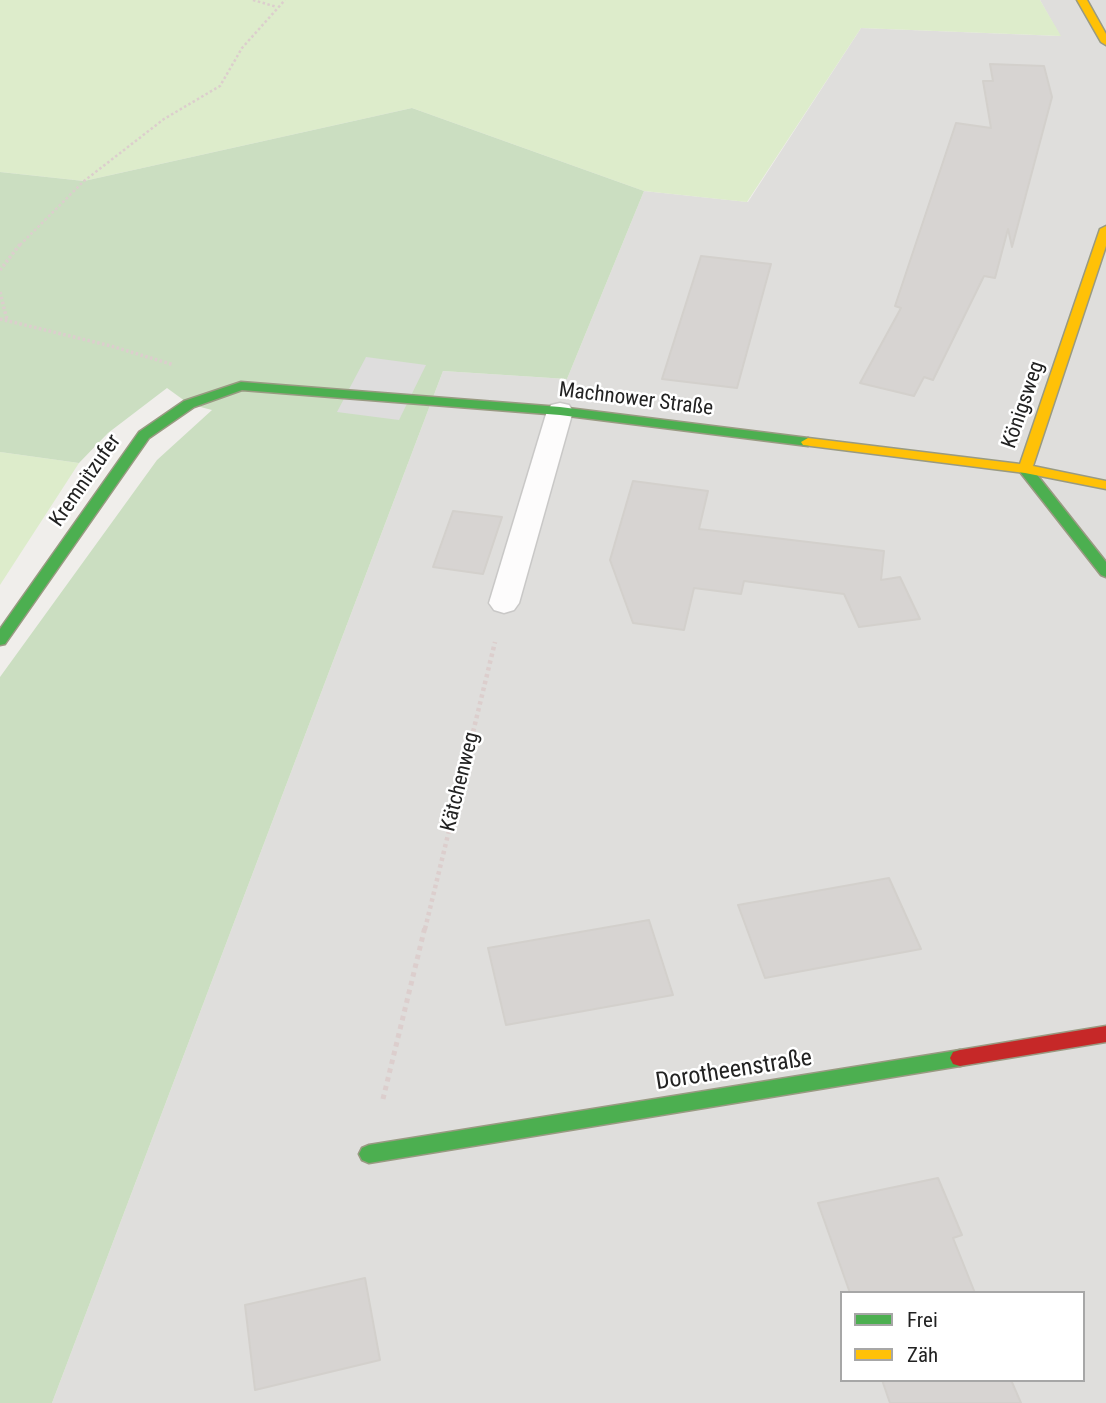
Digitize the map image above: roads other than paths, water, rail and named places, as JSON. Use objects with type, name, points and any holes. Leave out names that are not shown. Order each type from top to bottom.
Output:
[{"type":"street","points":[[1082,0],[1106,42]]},
{"type":"street","name":"Königsweg","points":[[1106,229],[1024,469],[1106,572]]},
{"type":"street","name":"Machnower Straße","points":[[241,386],[560,411],[1024,469],[1106,485]]},
{"type":"street","name":"Kremnitzufer","points":[[0,640],[144,435],[189,404],[241,386]]},
{"type":"street","name":"Dorotheenstraße","points":[[369,1154],[1106,1034]]},
{"type":"lane","points":[[504,603],[560,411]]}]
